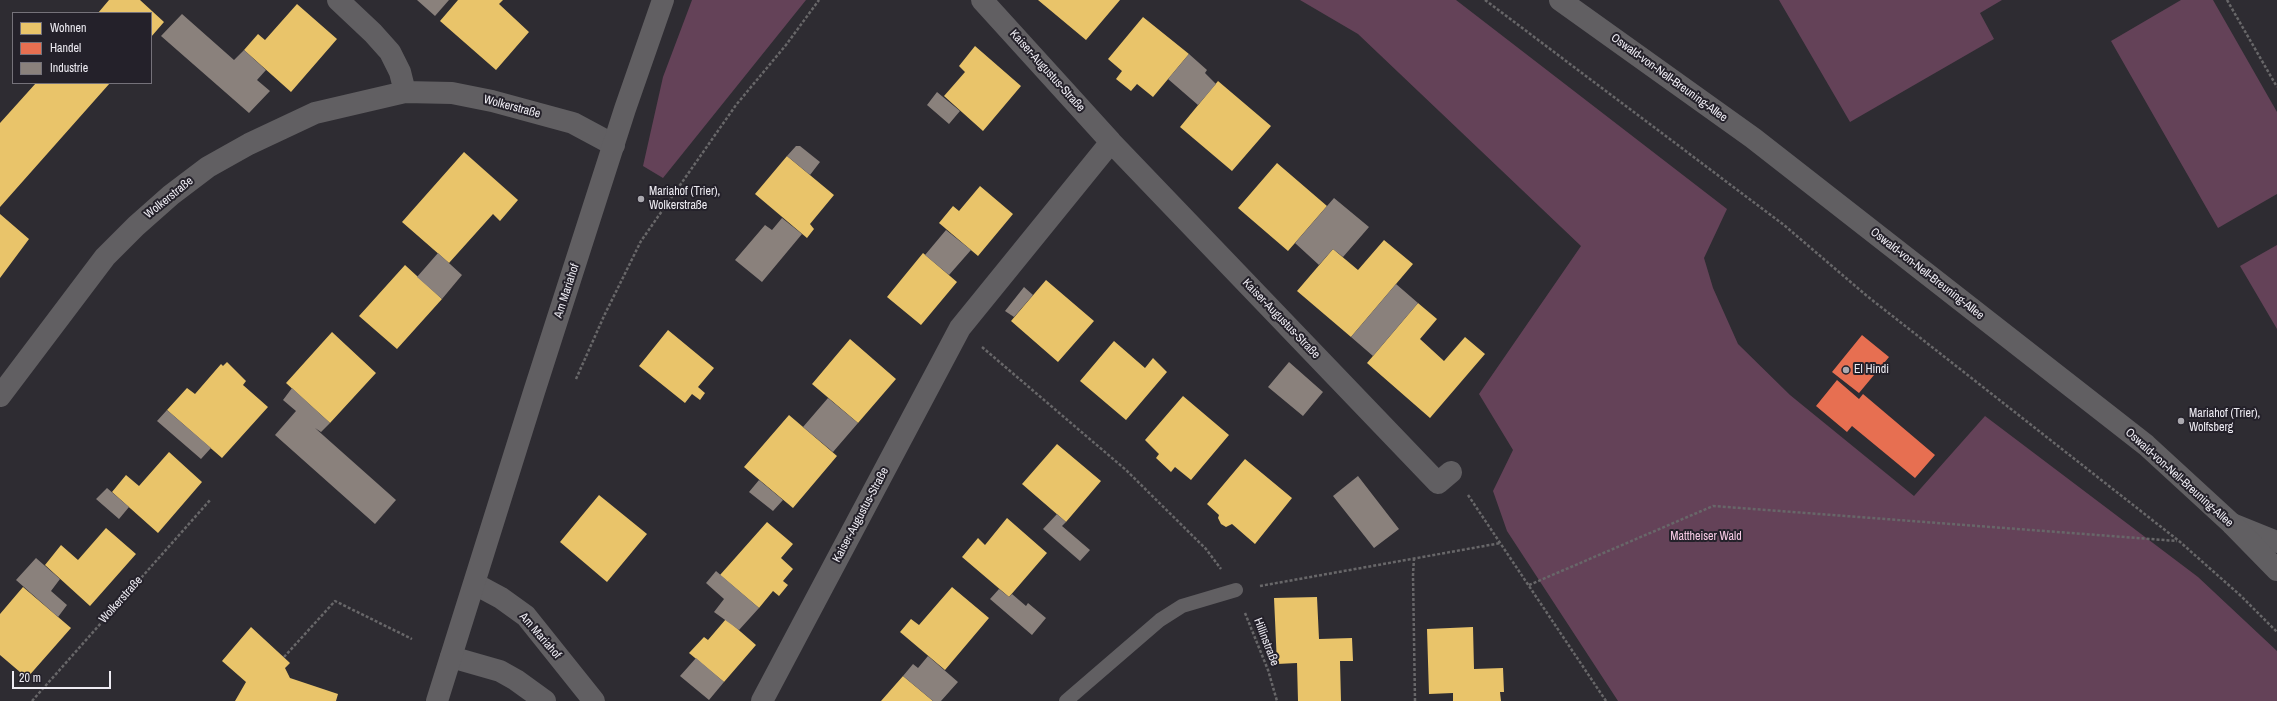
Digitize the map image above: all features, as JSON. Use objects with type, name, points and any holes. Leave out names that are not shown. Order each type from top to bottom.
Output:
[{"type":"street","points":[[338,0],[373,33],[390,52],[400,72],[405,92]]},
{"type":"street","name":"Am Mariahof","points":[[437,701],[475,584],[534,392],[614,145],[663,0]]},
{"type":"street","name":"Kaiser-Augustus-Straße","points":[[982,0],[1111,142],[1438,483],[1451,472]]},
{"type":"street","name":"Oswald-von-Nell-Breuning-Allee","points":[[1560,0],[1753,138],[2146,445],[2232,524],[2277,570]]},
{"type":"street","name":"Wolkerstraße","points":[[0,396],[105,257],[171,195],[208,167],[249,144],[315,113],[405,92],[452,94],[492,101],[528,112],[573,122],[614,145]]},
{"type":"street","name":"Kaiser-Augustus-Straße","points":[[762,701],[960,328],[1111,142]]},
{"type":"street","points":[[2232,524],[2277,542]]},
{"type":"street","name":"Am Mariahof","points":[[475,584],[501,598],[526,616],[594,701]]},
{"type":"street","points":[[451,657],[500,672],[516,680],[545,701]]},
{"type":"lane","points":[[1066,701],[1160,620],[1182,606],[1236,590]]},
{"type":"path","points":[[576,379],[604,316],[641,241],[736,105],[786,45],[819,0]]},
{"type":"path","points":[[1485,0],[1784,225],[1867,296],[2179,542],[2241,596],[2277,632]]},
{"type":"path","points":[[2227,0],[2277,87]]},
{"type":"path","points":[[960,328],[1126,470],[1206,548],[1236,590],[1502,543]]},
{"type":"path","points":[[1451,472],[1502,543],[1606,701]]},
{"type":"path","name":"Wolkerstraße","points":[[32,701],[211,498]]},
{"type":"path","points":[[1529,585],[1713,506],[2179,542]]},
{"type":"path","points":[[1414,558],[1415,701]]},
{"type":"path","name":"Hillinstraße","points":[[1236,590],[1268,670],[1277,701]]},
{"type":"path","points":[[284,657],[335,600],[412,639]]},
{"type":"green space","points":[[692,0],[806,0],[663,178],[643,166],[663,77]]},
{"type":"green space","name":"Mattheiser Wald","points":[[1300,0],[1456,0],[1727,209],[1704,258],[1713,288],[1738,344],[1790,395],[1914,496],[1985,416],[2198,577],[2277,651],[2277,701],[1618,701],[1507,531],[1493,491],[1513,450],[1479,394],[1581,246],[1358,34]]},
{"type":"green space","points":[[1779,0],[2002,0],[1980,13],[1994,39],[1850,122]]},
{"type":"green space","points":[[2181,0],[2213,0],[2277,112],[2277,194],[2218,228],[2111,41]]},
{"type":"green space","points":[[2277,245],[2277,329],[2240,266]]},
{"type":"building: Wohnen","points":[[109,0],[140,0],[164,22],[152,36],[152,12],[99,12]]},
{"type":"building: Wohnen","points":[[458,0],[503,0],[499,4],[529,32],[496,70],[440,21]]},
{"type":"building: Wohnen","points":[[1038,0],[1120,0],[1086,40]]},
{"type":"building: Wohnen","points":[[297,4],[337,39],[291,92],[244,50],[258,34],[265,40]]},
{"type":"building: Wohnen","points":[[1143,17],[1189,54],[1153,97],[1137,84],[1131,91],[1116,79],[1122,71],[1108,59]]},
{"type":"building: Wohnen","points":[[975,46],[1021,86],[983,131],[944,96],[965,72],[959,66]]},
{"type":"building: Wohnen","points":[[1218,81],[1271,126],[1232,171],[1180,127]]},
{"type":"building: Wohnen","points":[[35,84],[109,84],[0,207],[0,123]]},
{"type":"building: Wohnen","points":[[464,152],[518,200],[500,221],[493,214],[449,263],[402,222]]},
{"type":"building: Wohnen","points":[[787,156],[834,195],[810,224],[814,229],[807,238],[755,194]]},
{"type":"building: Wohnen","points":[[1277,163],[1327,206],[1288,251],[1238,208]]},
{"type":"building: Wohnen","points":[[980,186],[1013,214],[978,256],[939,223],[953,206],[959,211]]},
{"type":"building: Wohnen","points":[[0,214],[29,239],[0,278]]},
{"type":"building: Wohnen","points":[[1384,240],[1413,264],[1351,337],[1297,291],[1333,249],[1358,270]]},
{"type":"building: Wohnen","points":[[923,253],[957,282],[921,325],[887,297]]},
{"type":"building: Wohnen","points":[[405,265],[442,299],[397,349],[359,316]]},
{"type":"building: Wohnen","points":[[1046,280],[1094,321],[1058,362],[1011,321]]},
{"type":"building: Wohnen","points":[[1418,303],[1437,319],[1420,339],[1444,361],[1465,337],[1485,354],[1430,418],[1367,363]]},
{"type":"building: Wohnen","points":[[668,330],[714,368],[698,387],[705,393],[700,400],[692,394],[685,403],[639,366]]},
{"type":"building: Wohnen","points":[[332,332],[376,373],[330,423],[286,383]]},
{"type":"building: Wohnen","points":[[850,339],[896,379],[858,423],[812,384]]},
{"type":"building: Wohnen","points":[[1114,341],[1145,368],[1153,358],[1167,372],[1126,420],[1080,381]]},
{"type":"building: Wohnen","points":[[227,362],[246,381],[243,385],[268,407],[222,458],[167,410],[187,388],[195,394],[221,364],[223,366]]},
{"type":"building: Wohnen","points":[[1183,396],[1229,435],[1191,480],[1175,467],[1171,472],[1156,458],[1159,454],[1145,440]]},
{"type":"building: Wohnen","points":[[789,415],[837,456],[793,508],[744,467]]},
{"type":"building: Wohnen","points":[[1057,444],[1101,481],[1066,522],[1022,484]]},
{"type":"building: Wohnen","points":[[169,452],[202,482],[158,533],[112,492],[126,475],[139,486]]},
{"type":"building: Wohnen","points":[[1245,459],[1292,498],[1255,544],[1232,524],[1226,527],[1221,524],[1218,518],[1219,515],[1207,504]]},
{"type":"building: Wohnen","points":[[599,495],[647,534],[607,582],[560,542]]},
{"type":"building: Wohnen","points":[[1007,518],[1047,553],[1009,597],[962,557],[978,538],[985,545]]},
{"type":"building: Wohnen","points":[[767,522],[793,544],[781,558],[793,569],[783,581],[788,585],[779,596],[773,591],[759,608],[720,575]]},
{"type":"building: Wohnen","points":[[106,528],[136,554],[90,606],[45,565],[61,545],[78,560]]},
{"type":"building: Wohnen","points":[[23,587],[71,628],[27,678],[0,655],[0,614]]},
{"type":"building: Wohnen","points":[[952,587],[989,618],[945,670],[900,632],[911,619],[919,625]]},
{"type":"building: Wohnen","points":[[1317,597],[1319,639],[1352,638],[1353,661],[1340,661],[1341,701],[1298,701],[1297,663],[1277,664],[1274,598]]},
{"type":"building: Wohnen","points":[[726,619],[756,645],[724,682],[689,653],[704,637],[708,640]]},
{"type":"building: Wohnen","points":[[251,627],[290,663],[285,668],[290,678],[338,694],[336,701],[235,701],[246,682],[222,661]]},
{"type":"building: Wohnen","points":[[1473,627],[1474,669],[1503,668],[1504,692],[1500,692],[1501,701],[1453,701],[1453,693],[1429,694],[1427,629]]},
{"type":"building: Wohnen","points":[[903,676],[933,701],[881,701]]},
{"type":"building: Handel","points":[[1862,335],[1889,357],[1859,393],[1832,372]]},
{"type":"building: Handel","points":[[1837,380],[1859,399],[1863,394],[1935,455],[1915,478],[1852,426],[1847,432],[1816,406]]},
{"type":"building: Industrie","points":[[417,0],[449,0],[435,16]]},
{"type":"building: Industrie","points":[[182,14],[234,60],[244,50],[266,70],[257,80],[270,91],[249,113],[161,36]]},
{"type":"building: Industrie","points":[[1189,54],[1207,70],[1205,73],[1216,84],[1198,105],[1168,79]]},
{"type":"building: Industrie","points":[[937,92],[960,111],[949,124],[927,105]]},
{"type":"building: Industrie","points":[[796,146],[800,146],[820,162],[810,175],[787,156]]},
{"type":"building: Industrie","points":[[1334,198],[1369,227],[1343,257],[1333,249],[1319,265],[1295,243]]},
{"type":"building: Industrie","points":[[782,218],[802,234],[762,282],[735,260],[765,225],[772,230]]},
{"type":"building: Industrie","points":[[946,230],[971,250],[949,275],[925,255]]},
{"type":"building: Industrie","points":[[438,253],[462,275],[442,299],[417,277]]},
{"type":"building: Industrie","points":[[1396,284],[1418,303],[1373,356],[1351,337]]},
{"type":"building: Industrie","points":[[1024,287],[1033,295],[1014,317],[1005,311]]},
{"type":"building: Industrie","points":[[1289,362],[1323,392],[1303,416],[1268,387]]},
{"type":"building: Industrie","points":[[292,388],[330,423],[321,432],[315,428],[396,500],[375,524],[275,435],[296,411],[283,400]]},
{"type":"building: Industrie","points":[[828,398],[858,423],[833,452],[803,427]]},
{"type":"building: Industrie","points":[[167,410],[211,448],[201,459],[157,421]]},
{"type":"building: Industrie","points":[[1358,476],[1399,529],[1374,548],[1333,496]]},
{"type":"building: Industrie","points":[[759,480],[783,500],[773,511],[749,492]]},
{"type":"building: Industrie","points":[[107,488],[129,507],[119,519],[96,499]]},
{"type":"building: Industrie","points":[[1057,514],[1066,522],[1062,526],[1090,550],[1080,561],[1043,529]]},
{"type":"building: Industrie","points":[[36,558],[60,579],[51,591],[67,605],[58,617],[16,580]]},
{"type":"building: Industrie","points":[[716,571],[759,608],[739,630],[714,612],[724,599],[706,583]]},
{"type":"building: Industrie","points":[[999,589],[1009,597],[1012,594],[1026,606],[1028,603],[1046,618],[1032,635],[990,599]]},
{"type":"building: Industrie","points":[[928,656],[958,682],[941,701],[933,701],[903,676],[913,664],[918,668]]},
{"type":"building: Industrie","points":[[696,658],[724,682],[709,700],[680,676]]},
{"type":"place","name":"Mariahof (Trier), Wolkerstraße","points":[[641,199]]},
{"type":"place","name":"El Hindi","points":[[1846,370]]},
{"type":"place","name":"Mariahof (Trier), Wolfsberg","points":[[2181,421]]}]
